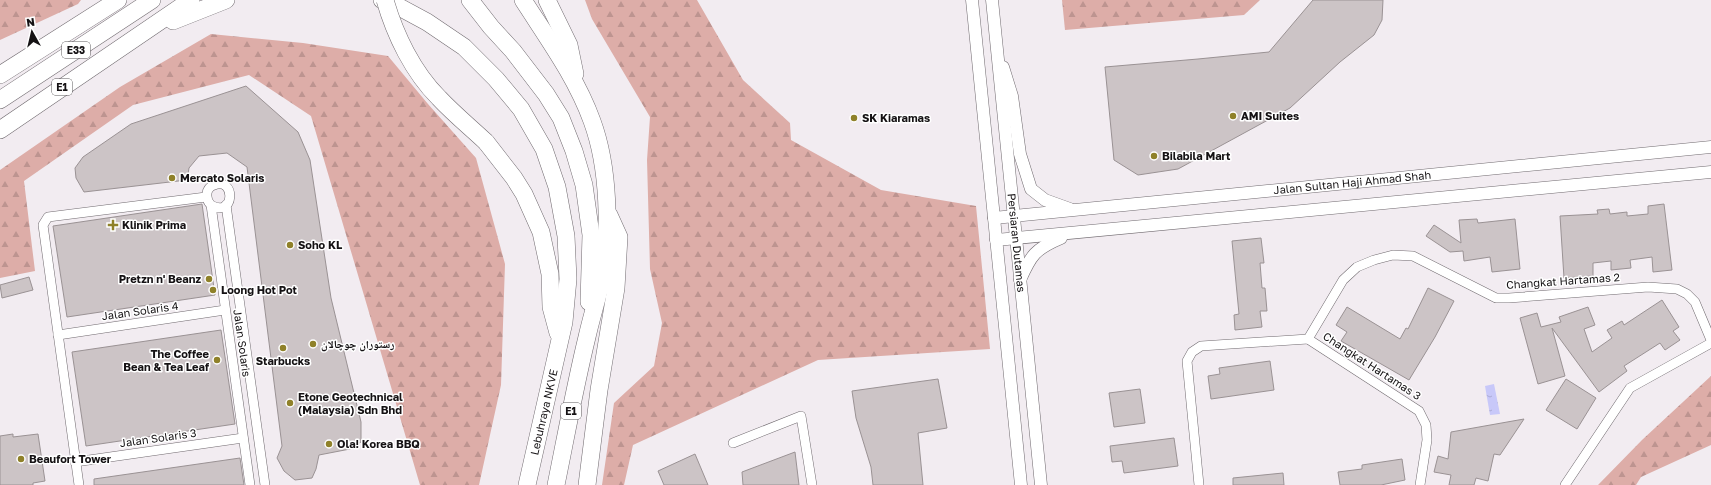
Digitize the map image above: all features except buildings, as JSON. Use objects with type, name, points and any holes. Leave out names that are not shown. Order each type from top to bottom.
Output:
[{"type":"highway","points":[[0,75],[118,0]]},
{"type":"highway","name":"E33","points":[[0,100],[152,0]]},
{"type":"highway","points":[[125,45],[191,0]]},
{"type":"highway","points":[[125,45],[183,16],[226,0]]},
{"type":"highway","points":[[383,0],[400,41],[423,79],[438,97],[486,142],[514,178],[527,200],[541,232],[550,274],[551,306],[560,339]]},
{"type":"highway","name":"Lebuhraya NKVE","points":[[383,0],[390,2],[427,22],[464,47],[496,79],[521,109],[544,149],[557,187],[566,236],[568,279],[564,322],[527,485]]},
{"type":"highway","points":[[470,0],[491,27],[513,51],[546,94],[561,118],[574,151],[584,185],[591,235],[587,337]]},
{"type":"highway","points":[[523,0],[558,53],[577,87]]},
{"type":"highway","points":[[547,0],[569,45],[577,87]]},
{"type":"highway","name":"E1","points":[[0,130],[125,45]]},
{"type":"highway","name":"E1","points":[[556,485],[587,337],[602,281],[606,240],[605,182],[601,154],[592,121],[577,87]]},
{"type":"highway","points":[[587,485],[599,390],[616,288],[619,237],[606,207]]},
{"type":"street","name":"Persiaran Dutamas","points":[[972,0],[1021,485]]},
{"type":"street","name":"Persiaran Dutamas","points":[[992,0],[1019,281],[1041,485]]},
{"type":"street","points":[[996,41],[1012,96],[1020,154],[1031,189],[1045,200],[1072,210]]},
{"type":"street","name":"Jalan Sultan Haji Ahmad Shah","points":[[994,218],[1711,147]]},
{"type":"street","points":[[996,240],[1711,172]]},
{"type":"street","points":[[213,185],[225,185],[230,191],[230,199],[226,205],[218,208],[209,201],[207,190],[213,185]]},
{"type":"street","points":[[79,485],[43,225],[48,217],[209,201]]},
{"type":"street","name":"Jalan Solaris","points":[[209,201],[226,310],[250,485]]},
{"type":"street","name":"Jalan Solaris","points":[[226,205],[265,485]]},
{"type":"street","points":[[1019,281],[1029,260],[1043,246],[1073,233]]},
{"type":"street","name":"Changkat Hartamas 2","points":[[1308,340],[1343,280],[1357,267],[1374,260],[1393,255],[1414,256],[1496,298],[1648,287],[1677,289],[1687,294],[1695,302],[1711,341]]},
{"type":"street","name":"Jalan Solaris 4","points":[[58,335],[226,310]]},
{"type":"street","points":[[1199,485],[1186,362],[1192,352],[1201,346],[1308,340]]},
{"type":"street","name":"Changkat Hartamas 3","points":[[1308,340],[1419,411],[1426,425],[1427,440],[1420,485]]},
{"type":"street","points":[[1565,485],[1630,388],[1711,341]]},
{"type":"street","points":[[733,443],[801,416],[812,485]]},
{"type":"street","name":"Jalan Solaris 3","points":[[75,462],[243,438]]},
{"type":"green space","points":[[0,0],[81,0],[78,4],[0,40]]},
{"type":"green space","points":[[585,0],[697,0],[743,80],[790,123],[791,140],[881,190],[976,206],[990,349],[818,360],[633,445],[624,485],[602,485],[614,403],[654,366],[662,323],[650,269],[647,160],[650,117],[592,19]]},
{"type":"green space","points":[[1062,0],[1260,0],[1244,15],[1065,30]]},
{"type":"green space","points":[[211,34],[303,43],[388,56],[476,158],[505,264],[501,385],[479,485],[420,485],[311,116],[249,75],[133,105],[24,181],[35,271],[0,278],[0,170],[120,87]]},
{"type":"green space","points":[[1711,376],[1711,445],[1641,477],[1636,485],[1598,485],[1642,440]]},
{"type":"water","points":[[1494,384],[1500,414],[1490,415],[1485,386]]},
{"type":"place","name":"AMI Suites","points":[[1233,116]]},
{"type":"place","name":"SK Kiaramas","points":[[854,118]]},
{"type":"place","name":"Bilabila Mart","points":[[1154,156]]},
{"type":"place","name":"Mercato Solaris","points":[[172,178]]},
{"type":"place","name":"Klinik Prima","points":[[113,225]]},
{"type":"place","name":"Soho KL","points":[[290,245]]},
{"type":"place","name":"Pretzn n' Beanz","points":[[209,279]]},
{"type":"place","name":"Loong Hot Pot","points":[[213,290]]},
{"type":"place","name":"رستوران چوچالان","points":[[313,344]]},
{"type":"place","name":"Starbucks","points":[[283,348]]},
{"type":"place","name":"The Coffee Bean & Tea Leaf","points":[[217,360]]},
{"type":"place","name":"Etone Geotechnical (Malaysia) Sdn Bhd","points":[[290,403]]},
{"type":"place","name":"Ola! Korea BBQ","points":[[329,444]]},
{"type":"place","name":"Beaufort Tower","points":[[21,459]]}]
